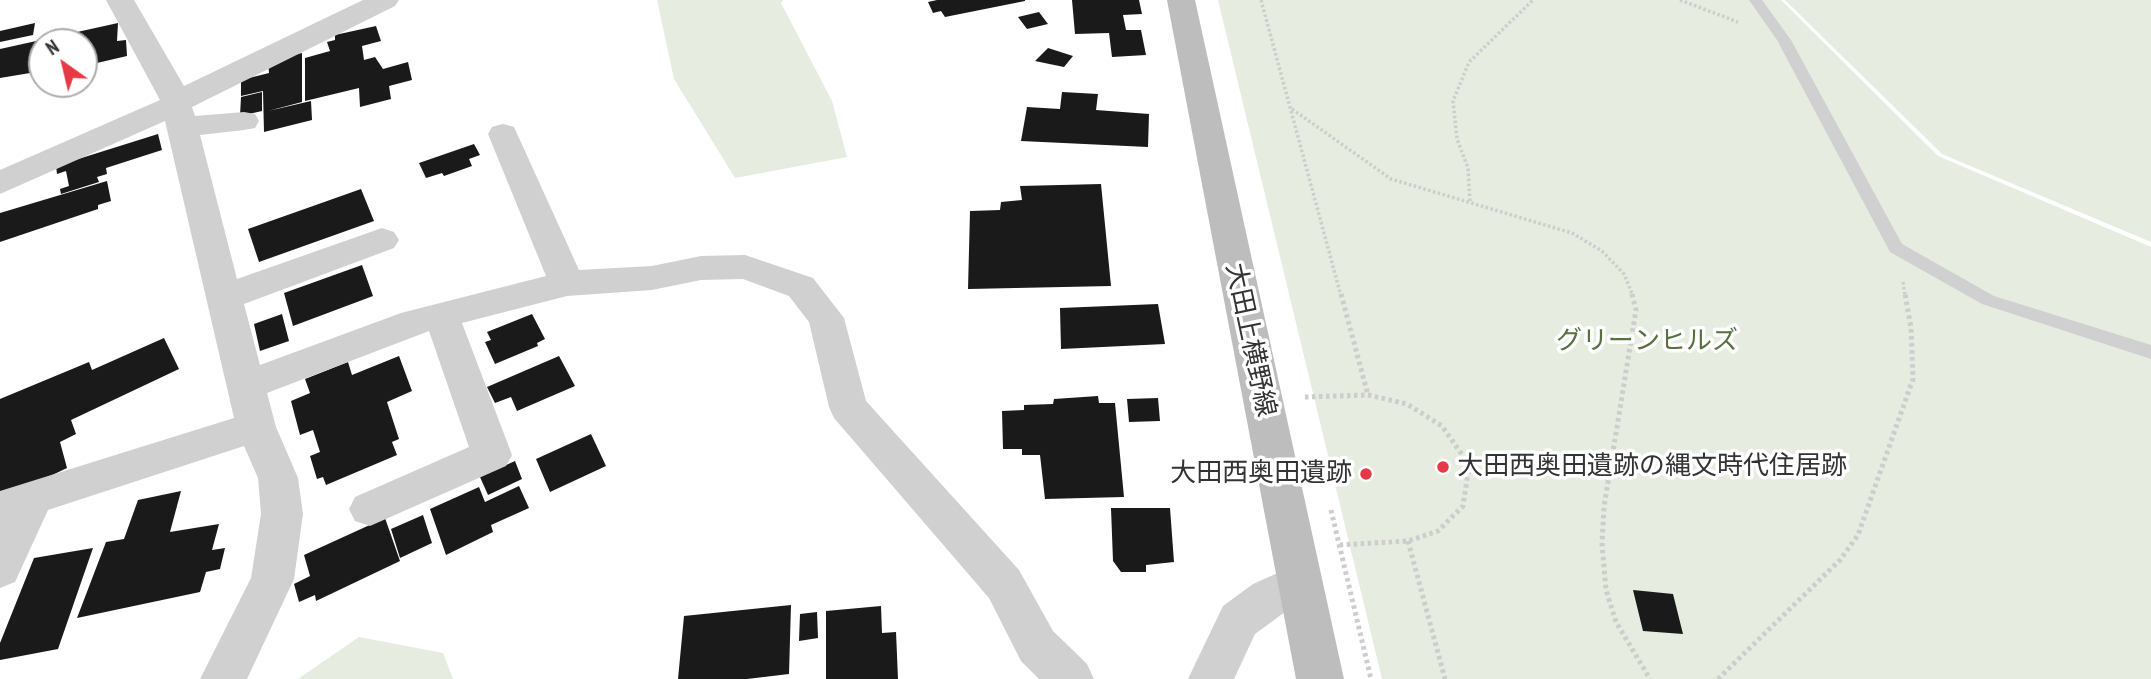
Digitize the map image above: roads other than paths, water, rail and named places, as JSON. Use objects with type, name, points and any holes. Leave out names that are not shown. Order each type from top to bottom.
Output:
[{"type":"main road","name":"大田上横野線","points":[[1181,0],[1320,679]]},
{"type":"street","points":[[120,0],[174,94],[223,298],[248,385],[256,427],[278,478],[282,514],[272,579],[223,679]]},
{"type":"street","points":[[179,116],[191,94],[385,0]]},
{"type":"street","points":[[0,183],[179,116],[244,121]]},
{"type":"street","points":[[503,134],[567,283]]},
{"type":"street","points":[[223,298],[383,240]]},
{"type":"street","points":[[248,385],[441,315],[567,283],[652,278],[701,268],[746,267],[801,286],[826,318],[848,407],[1004,584],[1037,646],[1071,679]]},
{"type":"street","points":[[370,509],[492,455],[441,315]]},
{"type":"street","points":[[0,569],[17,503],[256,427]]},
{"type":"street","points":[[1211,679],[1239,620],[1269,598],[1300,582]]},
{"type":"lane","points":[[1755,0],[1784,40],[1896,248],[1988,300],[2151,352]]},
{"type":"place","name":"大田西奥田遺跡の縄文時代住居跡","points":[[1443,467]]},
{"type":"place","name":"大田西奥田遺跡","points":[[1366,474]]},
{"type":"park label","name":"グリーンヒルズ","points":[[1647,342]]}]
